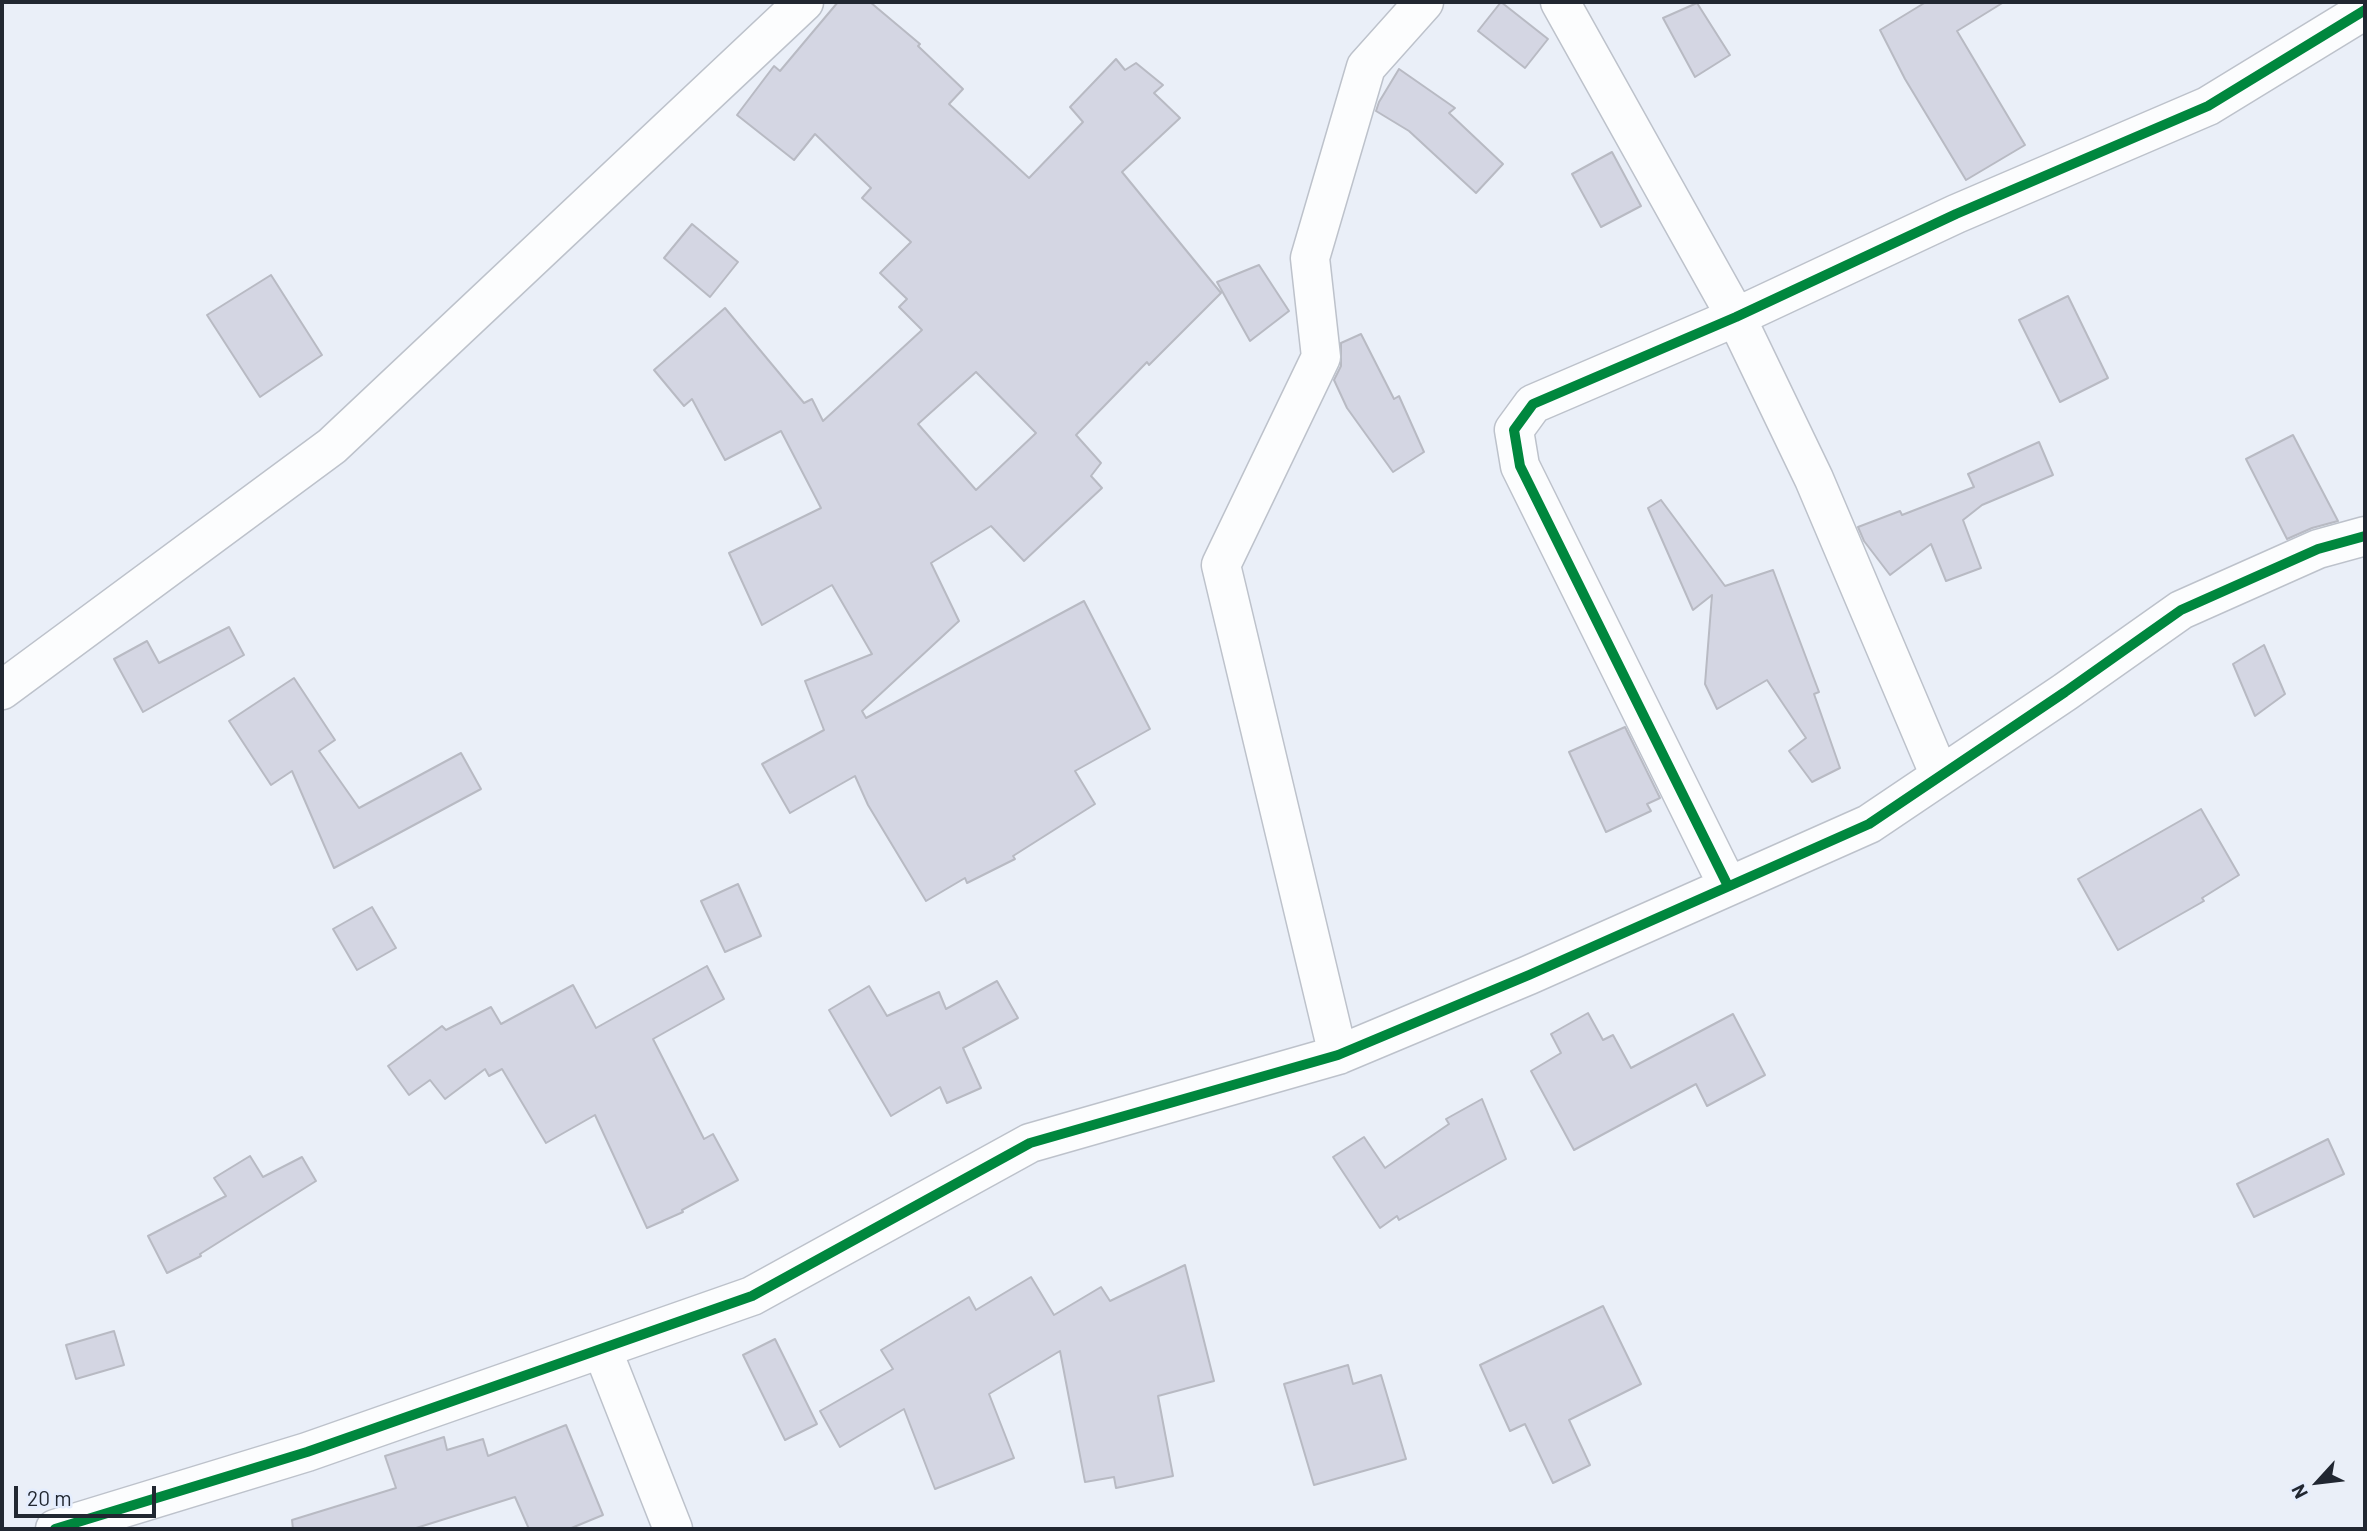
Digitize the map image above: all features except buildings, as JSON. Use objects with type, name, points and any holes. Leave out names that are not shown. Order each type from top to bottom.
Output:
[{"type":"street","points":[[2,690],[332,446],[804,2]]},
{"type":"street","points":[[1338,1055],[1221,565],[1321,357],[1310,258],[1366,67],[1424,2]]},
{"type":"street","points":[[1560,2],[1736,317],[1814,479],[1940,776]]},
{"type":"street","points":[[1728,886],[1520,466],[1514,430],[1533,404],[1736,317],[1956,215],[2208,106],[2365,10]]},
{"type":"street","points":[[55,1529],[307,1452],[751,1296],[1030,1143],[1338,1055],[1529,975],[1869,824],[2066,692],[2181,610],[2318,550],[2365,536]]},
{"type":"street","points":[[602,1349],[673,1529]]},
{"type":"cycle path","points":[[1728,886],[1520,466],[1514,430],[1533,404],[1736,317],[1956,214],[2208,106],[2365,10]]},
{"type":"cycle path","points":[[55,1529],[307,1452],[752,1296],[1030,1143],[1338,1055],[1529,975],[1869,824],[2181,610],[2318,549],[2365,536]]}]
